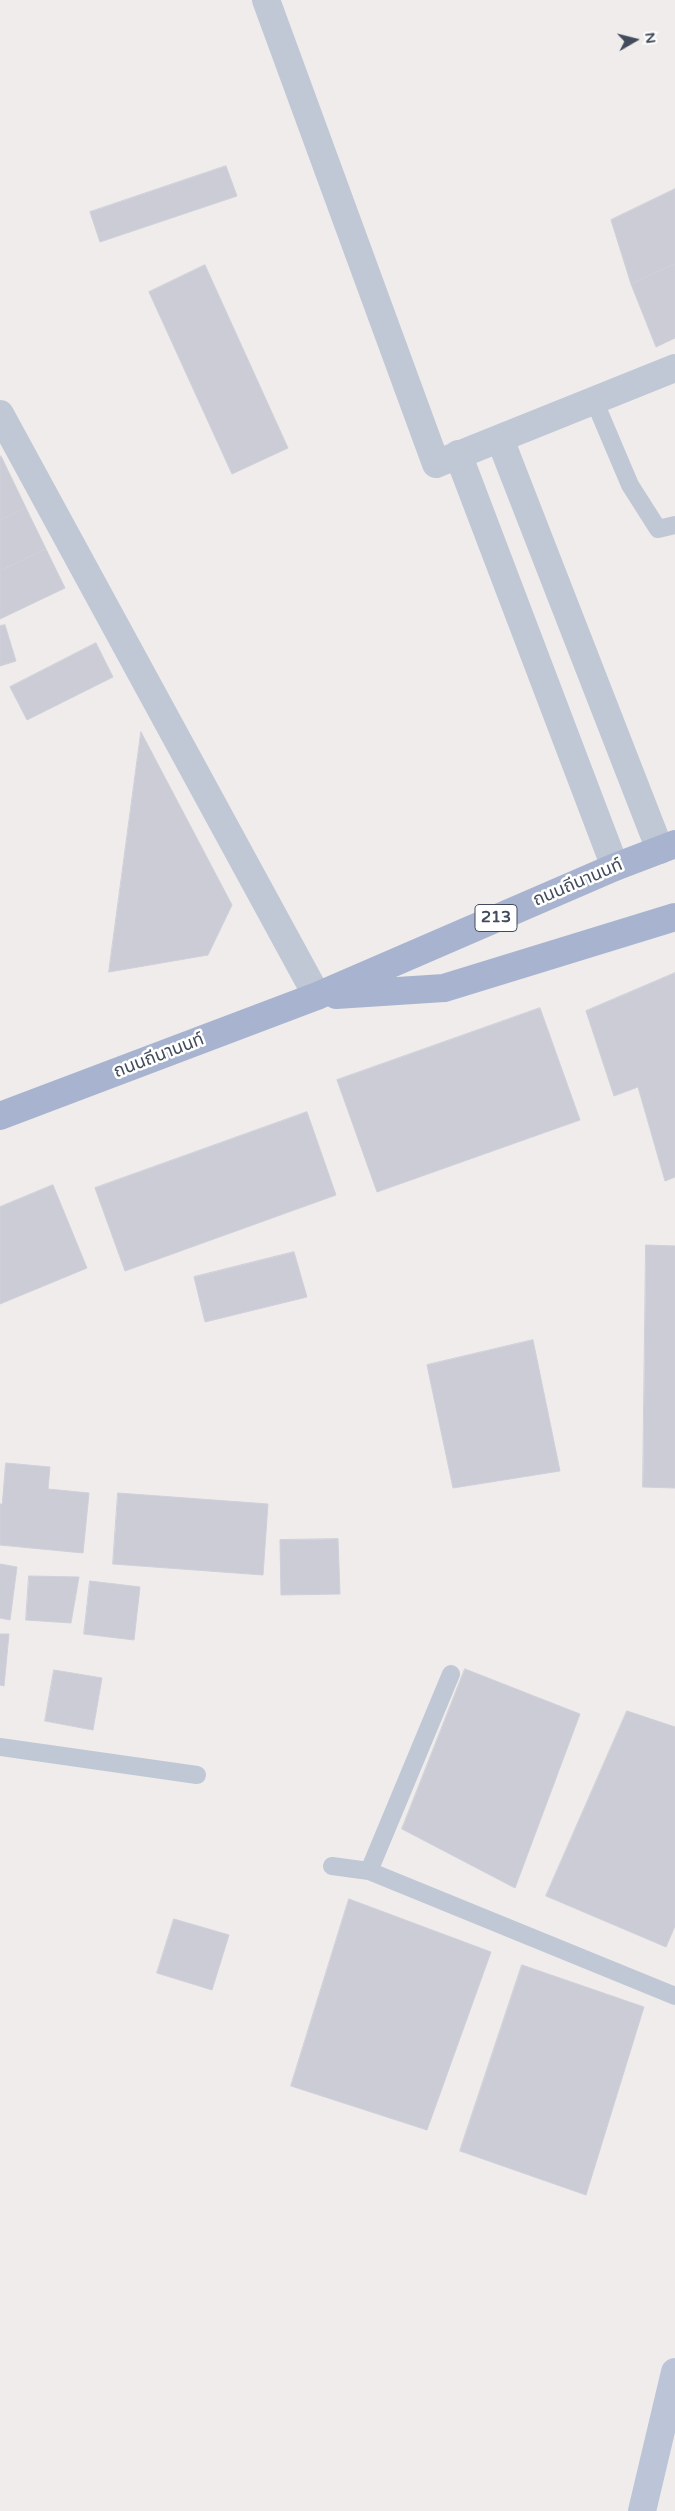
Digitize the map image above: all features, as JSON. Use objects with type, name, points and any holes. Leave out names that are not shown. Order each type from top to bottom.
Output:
[{"type":"main road","name":"ถนนถีนานนท์","points":[[0,1116],[318,996],[615,867],[667,847]]},
{"type":"main road","name":"ถนนถีนานนท์","points":[[318,996],[444,988],[675,918]]},
{"type":"street","points":[[266,0],[436,464],[675,368]]},
{"type":"street","points":[[0,414],[318,996]]},
{"type":"street","points":[[500,439],[667,847]]},
{"type":"street","points":[[458,454],[615,867]]},
{"type":"street","points":[[642,2511],[669,2421],[675,2372]]},
{"type":"lane","points":[[594,400],[630,485],[658,529],[675,525]]},
{"type":"lane","points":[[369,1871],[451,1674]]},
{"type":"lane","points":[[0,1747],[198,1775]]},
{"type":"lane","points":[[332,1866],[369,1871],[675,1996]]},
{"type":"building","points":[[226,166],[237,196],[100,242],[90,212]]},
{"type":"building","points":[[675,189],[675,264],[631,284],[611,220]]},
{"type":"building","points":[[675,264],[675,338],[656,347],[631,284]]},
{"type":"building","points":[[205,265],[288,448],[232,474],[149,292]]},
{"type":"building","points":[[0,457],[26,508],[0,520]]},
{"type":"building","points":[[26,508],[46,549],[0,571],[0,520]]},
{"type":"building","points":[[46,549],[65,588],[0,619],[0,571]]},
{"type":"building","points":[[5,625],[16,661],[0,666],[0,626]]},
{"type":"building","points":[[96,643],[113,677],[27,720],[10,687]]},
{"type":"building","points":[[141,732],[232,905],[208,955],[109,972]]},
{"type":"building","points":[[675,973],[675,1177],[665,1181],[638,1087],[614,1096],[586,1011]]},
{"type":"building","points":[[540,1008],[580,1120],[377,1192],[337,1080]]},
{"type":"building","points":[[307,1112],[336,1195],[125,1271],[95,1188]]},
{"type":"building","points":[[53,1185],[87,1268],[0,1304],[0,1207]]},
{"type":"building","points":[[646,1245],[675,1246],[675,1488],[643,1487]]},
{"type":"building","points":[[294,1252],[307,1297],[205,1322],[194,1277]]},
{"type":"building","points":[[533,1340],[560,1471],[453,1488],[427,1365]]},
{"type":"building","points":[[6,1463],[50,1467],[48,1489],[89,1493],[83,1553],[0,1545],[0,1504],[2,1504]]},
{"type":"building","points":[[118,1493],[268,1504],[263,1575],[113,1564]]},
{"type":"building","points":[[338,1539],[340,1594],[281,1595],[280,1540]]},
{"type":"building","points":[[0,1564],[17,1567],[10,1620],[0,1618]]},
{"type":"building","points":[[29,1576],[79,1577],[71,1623],[26,1620]]},
{"type":"building","points":[[90,1581],[140,1587],[134,1640],[84,1634]]},
{"type":"building","points":[[0,1634],[9,1634],[4,1686],[0,1685]]},
{"type":"building","points":[[465,1669],[580,1714],[515,1888],[402,1829]]},
{"type":"building","points":[[54,1670],[102,1678],[93,1730],[45,1721]]},
{"type":"building","points":[[627,1711],[675,1727],[675,1926],[666,1947],[546,1896]]},
{"type":"building","points":[[349,1899],[491,1952],[427,2130],[291,2086]]},
{"type":"building","points":[[174,1919],[229,1935],[212,1990],[157,1973]]},
{"type":"building","points":[[522,1965],[644,2007],[586,2195],[460,2151]]}]
